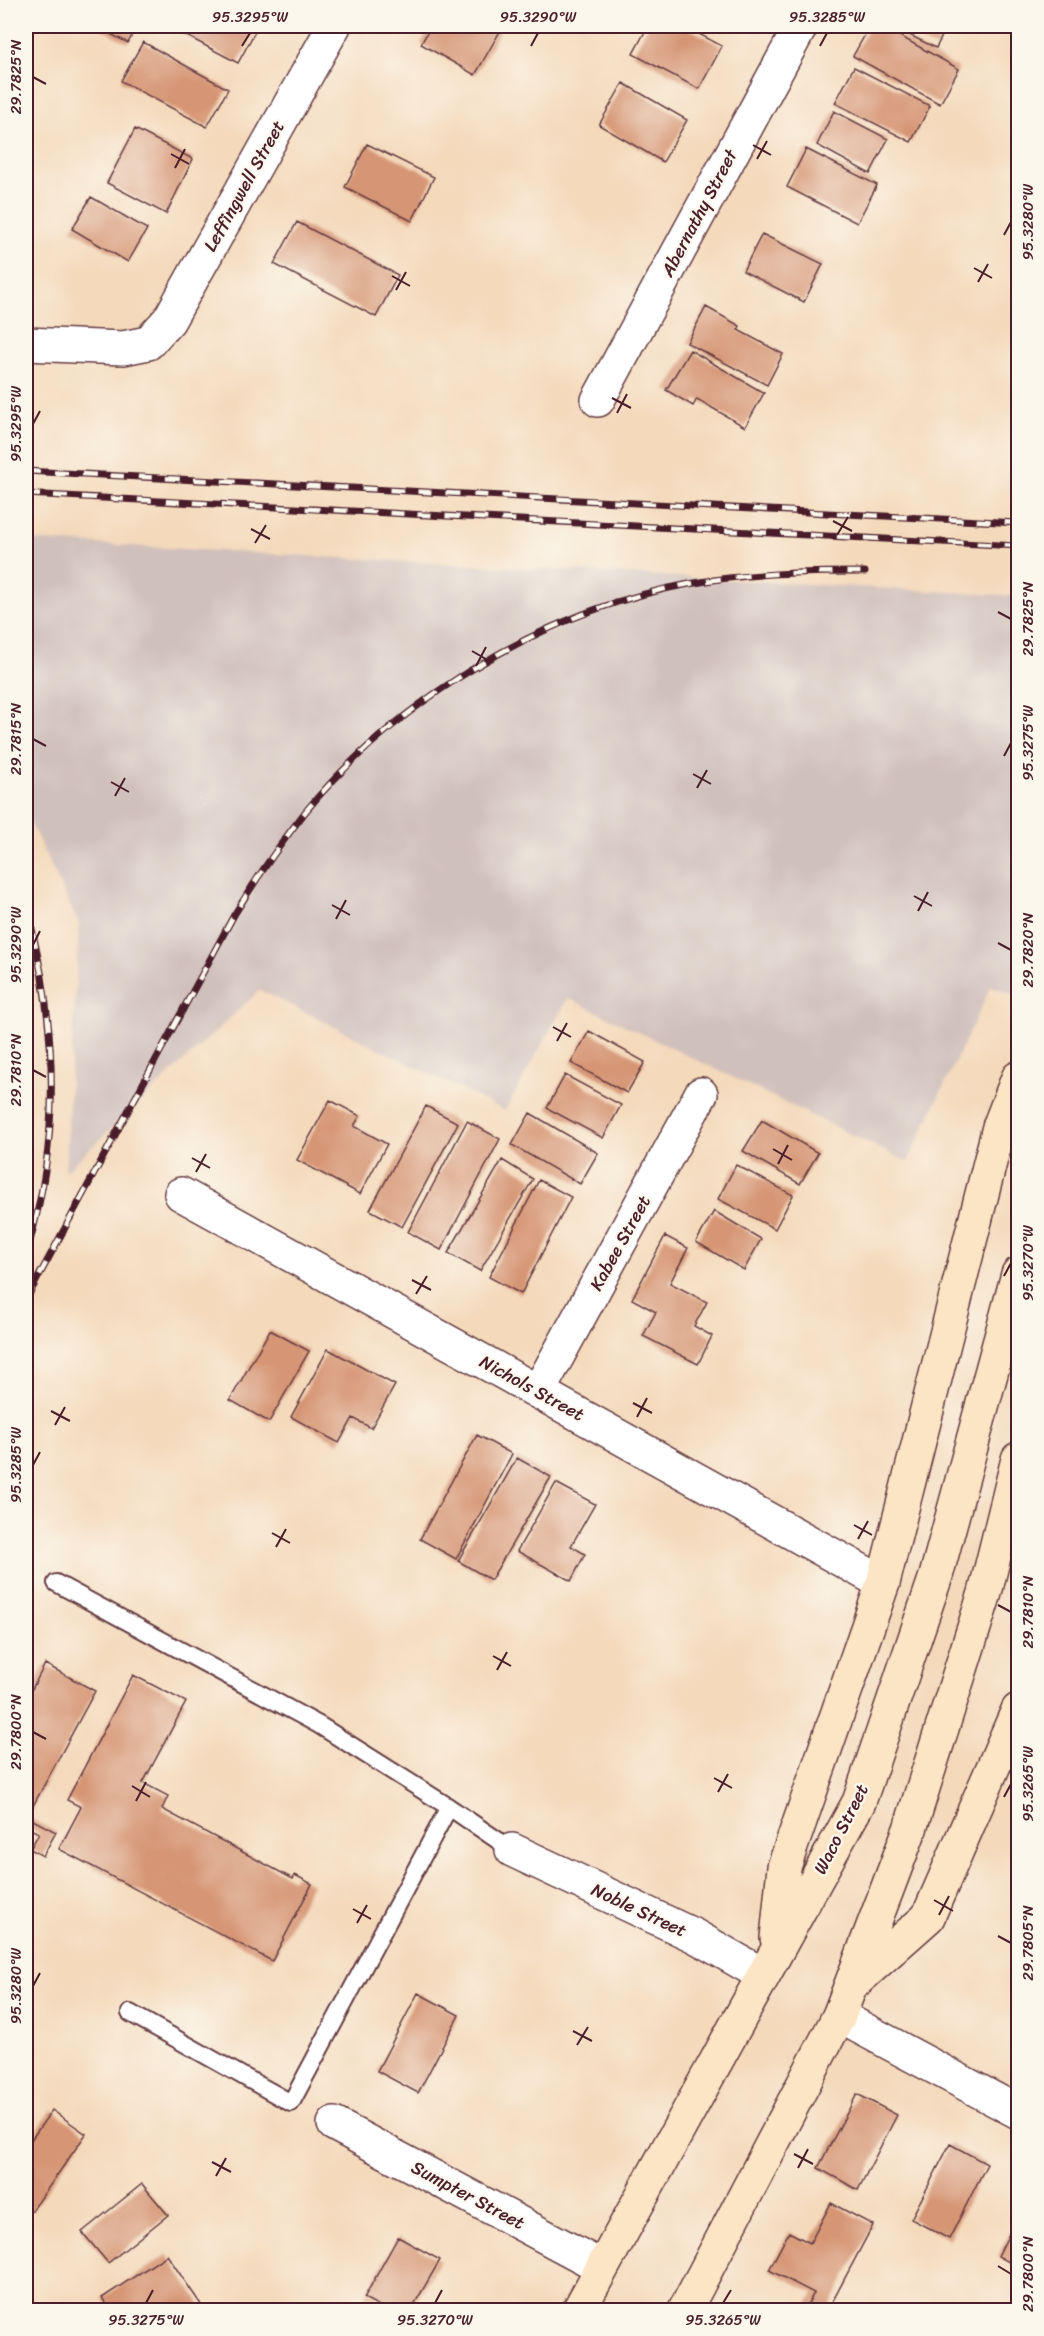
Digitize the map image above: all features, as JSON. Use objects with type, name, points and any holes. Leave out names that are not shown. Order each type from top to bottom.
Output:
[{"type":"main road","points":[[769,1964],[784,1867],[883,1583],[999,1127],[1018,1078]]},
{"type":"main road","name":"Waco Street","points":[[579,2310],[859,1802],[936,1576],[991,1381],[1018,1274]]},
{"type":"main road","points":[[685,2310],[839,2016],[853,1984],[910,1829],[981,1604],[1018,1459]]},
{"type":"main road","points":[[853,1984],[928,1917],[1018,1710]]},
{"type":"street","name":"Leffingwell Street","points":[[26,344],[123,348],[148,343],[169,320],[334,26]]},
{"type":"street","name":"Abernathy Street","points":[[598,400],[801,26]]},
{"type":"street","name":"Kabee Street","points":[[538,1392],[701,1094]]},
{"type":"street","name":"Nichols Street","points":[[182,1194],[883,1583]]},
{"type":"street","name":"Noble Street","points":[[512,1850],[695,1936],[769,1964]]},
{"type":"street","points":[[839,2016],[1018,2112]]},
{"type":"street","name":"Sumpter Street","points":[[334,2124],[602,2267]]},
{"type":"lane","points":[[56,1584],[319,1725],[449,1807],[512,1850]]},
{"type":"lane","points":[[130,2013],[291,2103],[449,1807]]},
{"type":"shaded area","points":[[26,540],[1018,596],[1018,996],[991,986],[908,1162],[568,998],[505,1111],[260,990],[65,1172],[79,924],[26,814]]},
{"type":"building","points":[[98,26],[137,26],[128,43]]},
{"type":"building","points":[[168,26],[258,26],[238,63]]},
{"type":"building","points":[[431,26],[503,26],[475,75],[421,44]]},
{"type":"building","points":[[648,26],[684,26],[722,46],[699,89],[633,54]]},
{"type":"building","points":[[870,26],[882,26],[959,69],[940,104],[853,56]]},
{"type":"building","points":[[891,26],[947,26],[936,48]]},
{"type":"building","points":[[143,42],[228,89],[207,127],[121,81]]},
{"type":"building","points":[[854,67],[930,106],[911,142],[835,103]]},
{"type":"building","points":[[623,83],[687,120],[663,162],[599,125]]},
{"type":"building","points":[[834,111],[888,139],[870,174],[817,145]]},
{"type":"building","points":[[135,129],[193,159],[166,214],[107,183]]},
{"type":"building","points":[[367,144],[434,177],[412,221],[345,187]]},
{"type":"building","points":[[806,149],[877,185],[857,223],[787,187]]},
{"type":"building","points":[[91,197],[147,229],[128,262],[72,229]]},
{"type":"building","points":[[297,222],[398,275],[376,317],[274,264]]},
{"type":"building","points":[[762,234],[823,264],[804,302],[743,271]]},
{"type":"building","points":[[706,307],[740,326],[738,330],[783,354],[767,385],[687,343]]},
{"type":"building","points":[[690,350],[764,393],[745,427],[697,399],[693,406],[666,390]]},
{"type":"building","points":[[589,1031],[645,1062],[627,1093],[571,1063]]},
{"type":"building","points":[[565,1075],[621,1105],[603,1138],[547,1108]]},
{"type":"building","points":[[330,1100],[360,1116],[354,1126],[387,1144],[360,1194],[297,1160]]},
{"type":"building","points":[[426,1106],[458,1123],[402,1227],[370,1210]]},
{"type":"building","points":[[530,1113],[598,1153],[580,1184],[512,1145]]},
{"type":"building","points":[[762,1120],[818,1153],[800,1184],[743,1151]]},
{"type":"building","points":[[467,1121],[500,1139],[441,1250],[408,1232]]},
{"type":"building","points":[[502,1160],[533,1179],[480,1271],[448,1253]]},
{"type":"building","points":[[736,1165],[793,1195],[775,1229],[718,1199]]},
{"type":"building","points":[[539,1180],[571,1197],[521,1294],[489,1277]]},
{"type":"building","points":[[714,1211],[761,1239],[744,1270],[696,1242]]},
{"type":"building","points":[[665,1236],[688,1248],[670,1283],[707,1302],[694,1326],[712,1336],[698,1364],[643,1336],[656,1312],[632,1299]]},
{"type":"building","points":[[270,1330],[309,1351],[269,1422],[230,1400]]},
{"type":"building","points":[[328,1349],[395,1385],[371,1428],[353,1418],[339,1443],[291,1417]]},
{"type":"building","points":[[477,1435],[512,1454],[456,1559],[420,1539]]},
{"type":"building","points":[[517,1458],[551,1477],[491,1580],[458,1561]]},
{"type":"building","points":[[556,1483],[595,1504],[571,1546],[585,1554],[571,1581],[517,1551]]},
{"type":"building","points":[[45,1664],[95,1691],[27,1817],[56,1832],[43,1856],[30,1849],[39,1833],[26,1827],[26,1686],[32,1689]]},
{"type":"building","points":[[133,1675],[186,1702],[143,1783],[168,1796],[162,1809],[293,1879],[295,1875],[312,1884],[272,1961],[59,1849],[81,1807],[67,1800]]},
{"type":"building","points":[[418,1993],[459,2015],[418,2093],[377,2071]]},
{"type":"building","points":[[857,2094],[897,2115],[858,2190],[818,2168]]},
{"type":"building","points":[[52,2110],[86,2134],[32,2211],[26,2206],[26,2147]]},
{"type":"building","points":[[950,2144],[987,2164],[949,2239],[911,2219]]},
{"type":"building","points":[[142,2184],[168,2215],[108,2263],[82,2232]]},
{"type":"building","points":[[831,2203],[873,2225],[828,2310],[804,2310],[814,2293],[769,2270],[789,2232],[810,2243]]},
{"type":"building","points":[[1018,2216],[1018,2267],[998,2256]]},
{"type":"building","points":[[398,2237],[440,2260],[411,2310],[387,2310],[364,2298]]},
{"type":"building","points":[[167,2255],[202,2306],[195,2310],[111,2310],[102,2298]]},
{"type":"railway","points":[[26,471],[1018,523]]},
{"type":"railway","points":[[26,494],[1018,546]]},
{"type":"railway","points":[[26,1300],[242,902],[306,811],[343,770],[385,732],[430,697],[479,665],[529,638],[582,615],[635,597],[689,584],[733,577],[865,572]]},
{"type":"railway","points":[[26,906],[42,977],[50,1048],[51,1083],[48,1151],[43,1186],[26,1255]]}]
